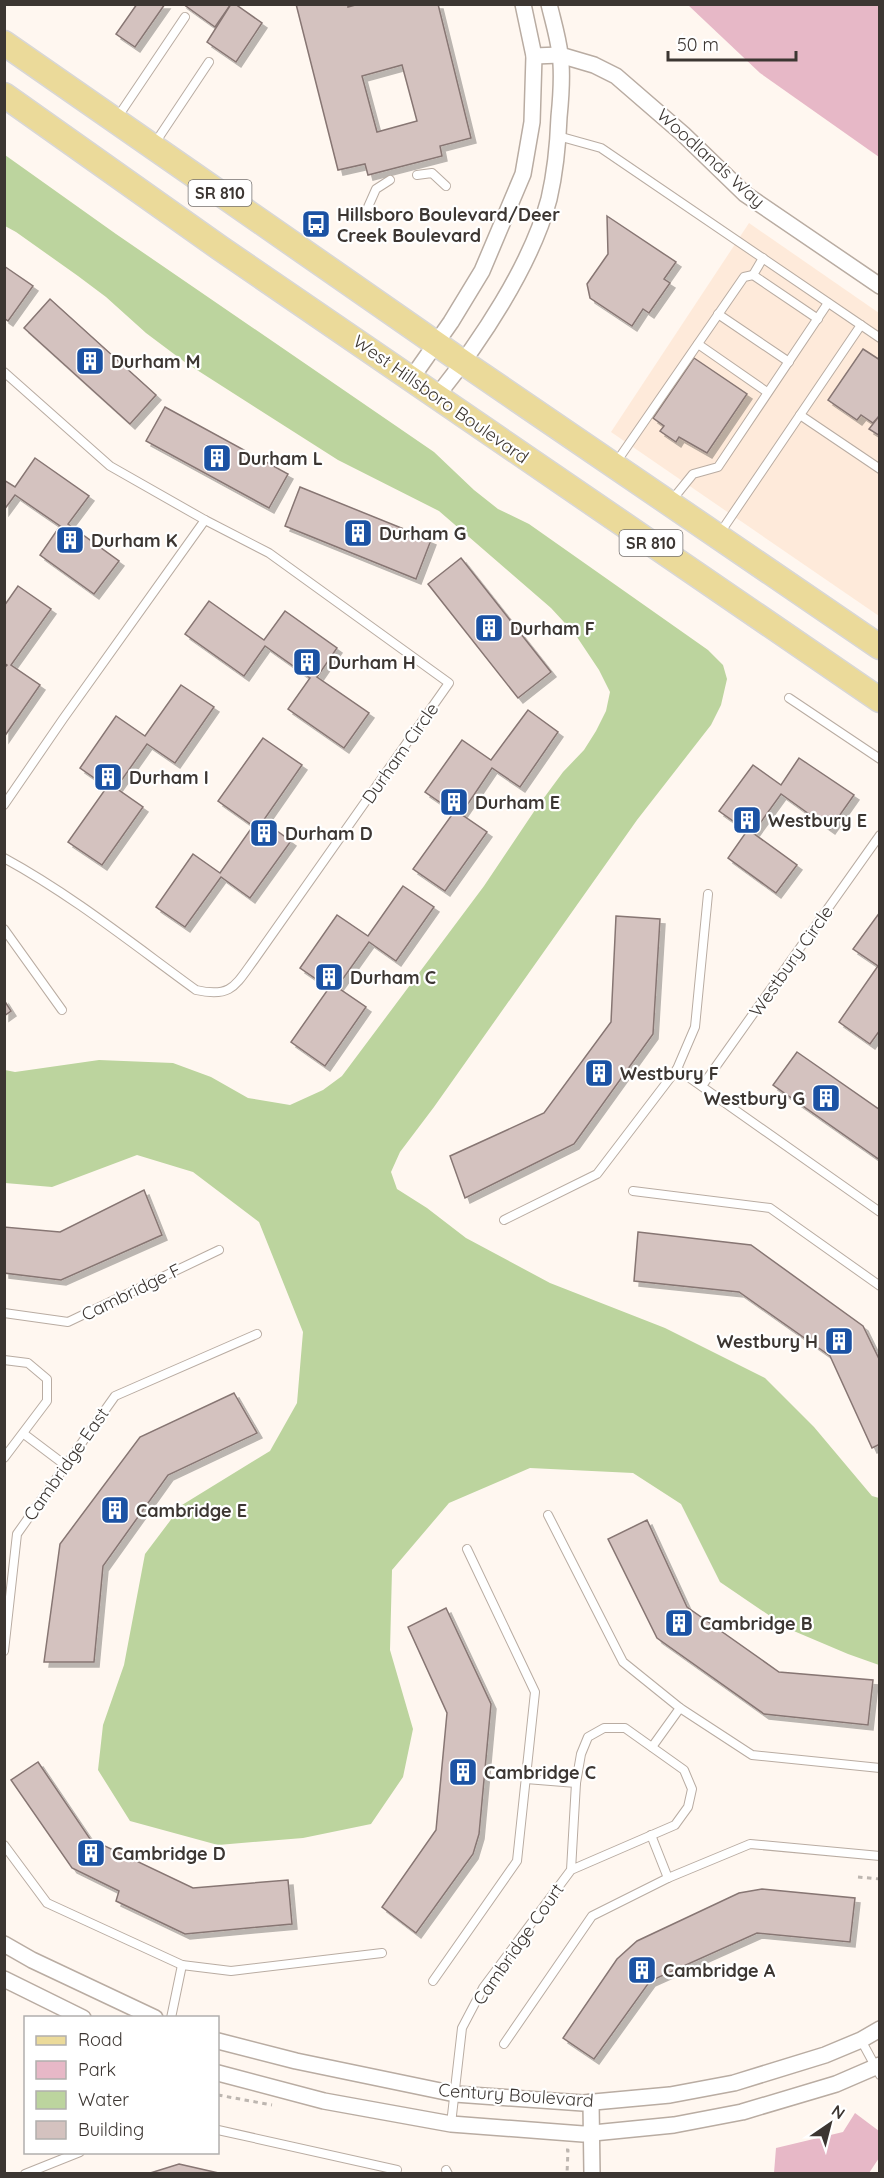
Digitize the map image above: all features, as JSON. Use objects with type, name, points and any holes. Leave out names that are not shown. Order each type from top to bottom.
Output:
[{"type":"main road","name":"SR 810","points":[[4,44],[879,647]]},
{"type":"main road","name":"West Hillsboro Boulevard","points":[[4,95],[411,379],[879,699]]},
{"type":"street","points":[[411,379],[482,271],[523,174],[532,123],[534,56],[522,4]]},
{"type":"street","points":[[437,396],[464,363],[513,284],[533,242],[549,199],[558,135],[561,92],[560,55],[549,4]]},
{"type":"street","name":"Woodlands Way","points":[[534,56],[560,55],[594,65],[616,76],[676,127],[745,194],[879,286]]},
{"type":"street","points":[[4,1944],[32,1960],[151,2016]]},
{"type":"street","points":[[4,1979],[79,2016]]},
{"type":"street","name":"Century Boulevard","points":[[219,2041],[296,2061],[455,2094],[591,2102],[670,2095],[734,2083],[825,2055],[861,2040],[879,2029]]},
{"type":"street","name":"Century Boulevard","points":[[219,2073],[324,2101],[451,2124],[592,2133],[674,2125],[741,2112],[878,2069]]},
{"type":"street","points":[[591,2102],[592,2174]]},
{"type":"lane","points":[[115,121],[185,17]]},
{"type":"lane","points":[[153,147],[209,62]]},
{"type":"lane","points":[[558,135],[601,148],[879,338]]},
{"type":"lane","points":[[417,175],[432,173],[446,186]]},
{"type":"lane","points":[[368,207],[376,189],[390,180]]},
{"type":"lane","points":[[614,465],[744,278],[753,275],[763,258]]},
{"type":"lane","points":[[753,275],[818,319]]},
{"type":"lane","points":[[669,503],[693,474],[718,467],[828,303]]},
{"type":"lane","points":[[718,315],[789,362]]},
{"type":"lane","points":[[718,536],[861,325]]},
{"type":"lane","points":[[698,344],[767,392]]},
{"type":"lane","name":"Durham Circle","points":[[4,372],[110,466],[269,553],[449,683],[235,987],[227,992],[213,994],[196,990],[84,909],[25,869],[4,858]]},
{"type":"lane","points":[[800,415],[879,469]]},
{"type":"lane","points":[[4,805],[205,520]]},
{"type":"lane","points":[[789,698],[879,759]]},
{"type":"lane","name":"Westbury Circle","points":[[702,1086],[879,835]]},
{"type":"lane","points":[[504,1220],[597,1174],[677,1069],[694,1026],[708,894]]},
{"type":"lane","points":[[4,928],[62,1010]]},
{"type":"lane","points":[[677,1069],[879,1212]]},
{"type":"lane","points":[[633,1191],[770,1208],[879,1286]]},
{"type":"lane","name":"Cambridge F","points":[[4,1313],[68,1322],[219,1250]]},
{"type":"lane","name":"Cambridge East","points":[[4,1651],[16,1534],[115,1396],[257,1334]]},
{"type":"lane","points":[[4,1360],[28,1363],[47,1379],[47,1401],[4,1458]]},
{"type":"lane","points":[[24,1434],[65,1465]]},
{"type":"lane","points":[[548,1515],[623,1662],[680,1708],[752,1755],[879,1768]]},
{"type":"lane","points":[[433,1981],[517,1861],[535,1692],[467,1549]]},
{"type":"lane","points":[[652,1747],[680,1708]]},
{"type":"lane","name":"Cambridge Court","points":[[451,2124],[462,2028],[483,1988],[571,1870],[675,1825],[688,1807],[693,1789],[684,1770],[625,1728],[604,1728],[588,1737],[581,1754],[576,1783],[571,1870]]},
{"type":"lane","points":[[526,1779],[576,1783]]},
{"type":"lane","points":[[651,1835],[668,1878]]},
{"type":"lane","points":[[504,2044],[592,1916],[668,1878],[750,1844],[879,1857]]},
{"type":"lane","points":[[4,1845],[47,1903],[182,1965],[231,1971],[382,1953]]},
{"type":"lane","points":[[171,2016],[182,1965]]},
{"type":"lane","points":[[861,2040],[878,2069]]},
{"type":"lane","points":[[219,2130],[397,2170]]},
{"type":"lane","points":[[25,2174],[75,2154]]},
{"type":"path","points":[[858,1877],[879,1879]]},
{"type":"path","points":[[567,2174],[568,2150]]},
{"type":"shaded area","points":[[749,223],[879,313],[879,616],[611,432]]},
{"type":"green space","points":[[688,5],[879,5],[879,157],[760,73]]},
{"type":"green space","points":[[855,2113],[879,2131],[879,2158],[869,2173],[774,2173],[776,2148],[843,2132]]},
{"type":"water","points":[[5,155],[434,452],[498,509],[529,524],[708,650],[723,665],[727,679],[721,705],[711,725],[637,820],[400,1152],[391,1172],[397,1189],[427,1208],[466,1238],[550,1283],[665,1328],[765,1378],[814,1427],[872,1496],[879,1498],[879,1665],[789,1629],[720,1582],[681,1504],[633,1473],[530,1468],[449,1503],[392,1570],[390,1650],[413,1729],[403,1777],[371,1824],[303,1838],[218,1845],[130,1821],[98,1770],[103,1725],[124,1665],[145,1554],[182,1505],[270,1451],[297,1403],[303,1332],[259,1222],[193,1172],[137,1155],[52,1187],[5,1183],[5,1070],[15,1072],[99,1060],[173,1063],[211,1077],[248,1098],[290,1105],[323,1090],[342,1076],[484,886],[563,772],[584,750],[606,711],[610,692],[599,670],[575,634],[551,608],[439,511],[338,460],[186,363],[146,333],[106,297],[5,226]]},
{"type":"building","points":[[137,4],[165,4],[135,47],[116,34]]},
{"type":"building","points":[[183,4],[231,4],[215,27]]},
{"type":"building","points":[[231,4],[235,4],[262,23],[236,62],[207,42]]},
{"type":"building","points":[[296,4],[348,4],[348,7],[359,4],[438,4],[471,138],[440,146],[442,156],[368,175],[365,164],[338,170]],"holes":[[[402,65],[417,121],[377,132],[362,76]]]},
{"type":"building","points":[[607,216],[676,262],[664,279],[670,283],[649,313],[643,309],[632,326],[590,298],[587,284],[608,254]]},
{"type":"building","points":[[4,266],[33,286],[8,321],[4,318]]},
{"type":"building","name":"Durham M","points":[[50,299],[156,395],[130,424],[24,328]]},
{"type":"building","points":[[863,349],[880,360],[880,415],[873,423],[861,415],[857,420],[828,400]]},
{"type":"building","points":[[694,358],[747,394],[707,453],[679,437],[676,442],[660,431],[664,426],[653,418]]},
{"type":"building","name":"Durham L","points":[[165,407],[288,474],[269,508],[146,441]]},
{"type":"building","points":[[880,415],[880,436],[869,429]]},
{"type":"building","name":"Durham K","points":[[35,458],[89,496],[68,524],[119,561],[94,594],[40,555],[60,526],[15,495],[4,510],[4,480],[15,487]]},
{"type":"building","name":"Durham G","points":[[300,487],[431,540],[416,579],[285,526]]},
{"type":"building","name":"Durham F","points":[[461,558],[551,672],[518,698],[428,584]]},
{"type":"building","points":[[18,586],[51,609],[11,665],[40,685],[4,737],[4,668],[7,665],[4,663],[4,606]]},
{"type":"building","name":"Durham H","points":[[209,601],[264,640],[285,611],[337,648],[317,677],[369,713],[344,748],[288,709],[310,678],[265,646],[244,676],[185,634]]},
{"type":"building","name":"Durham I","points":[[181,685],[214,707],[175,763],[147,744],[116,788],[143,807],[102,865],[68,842],[107,787],[80,768],[116,716],[145,736]]},
{"type":"building","name":"Durham E","points":[[528,710],[558,732],[520,787],[492,768],[461,814],[487,832],[445,891],[413,869],[454,812],[425,792],[462,740],[491,760]]},
{"type":"building","name":"Durham D","points":[[263,738],[302,765],[263,821],[291,841],[250,898],[221,877],[185,927],[156,907],[193,854],[220,873],[253,826],[218,801]]},
{"type":"building","name":"Westbury E","points":[[799,758],[854,795],[830,829],[781,794],[753,833],[797,865],[776,893],[728,858],[747,831],[719,811],[753,765],[781,785]]},
{"type":"building","name":"Durham C","points":[[403,886],[434,907],[396,961],[369,942],[337,987],[366,1007],[325,1066],[291,1042],[329,988],[300,968],[337,915],[368,936]]},
{"type":"building","points":[[880,912],[880,1030],[870,1044],[839,1022],[878,966],[853,949]]},
{"type":"building","name":"Westbury F","points":[[616,916],[660,919],[653,1034],[574,1144],[465,1198],[450,1156],[544,1113],[611,1022]]},
{"type":"building","points":[[4,1000],[11,1011],[4,1016]]},
{"type":"building","name":"Westbury G","points":[[797,1052],[880,1110],[880,1160],[773,1085]]},
{"type":"building","points":[[144,1190],[162,1235],[61,1280],[4,1273],[4,1227],[60,1232]]},
{"type":"building","name":"Westbury H","points":[[638,1232],[751,1245],[863,1326],[880,1361],[880,1444],[872,1448],[830,1356],[739,1292],[634,1281]]},
{"type":"building","name":"Cambridge E","points":[[234,1393],[257,1433],[168,1475],[103,1566],[94,1662],[44,1662],[60,1544],[140,1437]]},
{"type":"building","name":"Cambridge B","points":[[647,1520],[687,1607],[779,1672],[873,1680],[868,1725],[764,1714],[657,1638],[608,1539]]},
{"type":"building","name":"Cambridge C","points":[[446,1608],[491,1704],[479,1834],[473,1854],[416,1933],[382,1907],[436,1830],[447,1713],[408,1627]]},
{"type":"building","name":"Cambridge D","points":[[38,1762],[90,1839],[193,1888],[288,1880],[292,1924],[185,1934],[116,1901],[119,1891],[72,1868],[11,1780]]},
{"type":"building","name":"Cambridge A","points":[[762,1889],[855,1898],[850,1942],[757,1933],[650,1981],[594,2059],[563,2038],[617,1959],[637,1941],[739,1893]]},
{"type":"building","points":[[179,2164],[223,2174],[147,2174]]},
{"type":"place","name":"Hillsboro Boulevard/Deer Creek Boulevard","points":[[316,224]]},
{"type":"place","name":"Durham M","points":[[90,361]]},
{"type":"place","name":"Durham L","points":[[217,458]]},
{"type":"place","name":"Durham G","points":[[358,533]]},
{"type":"place","name":"Durham K","points":[[70,540]]},
{"type":"place","name":"Durham F","points":[[489,628]]},
{"type":"place","name":"Durham H","points":[[307,662]]},
{"type":"place","name":"Durham I","points":[[108,777]]},
{"type":"place","name":"Durham E","points":[[454,802]]},
{"type":"place","name":"Westbury E","points":[[747,820]]},
{"type":"place","name":"Durham D","points":[[264,833]]},
{"type":"place","name":"Durham C","points":[[329,977]]},
{"type":"place","name":"Westbury F","points":[[599,1073]]},
{"type":"place","name":"Westbury G","points":[[826,1098]]},
{"type":"place","name":"Westbury H","points":[[839,1341]]},
{"type":"place","name":"Cambridge E","points":[[115,1510]]},
{"type":"place","name":"Cambridge B","points":[[679,1623]]},
{"type":"place","name":"Cambridge C","points":[[463,1772]]},
{"type":"place","name":"Cambridge D","points":[[91,1853]]},
{"type":"place","name":"Cambridge A","points":[[642,1970]]}]
